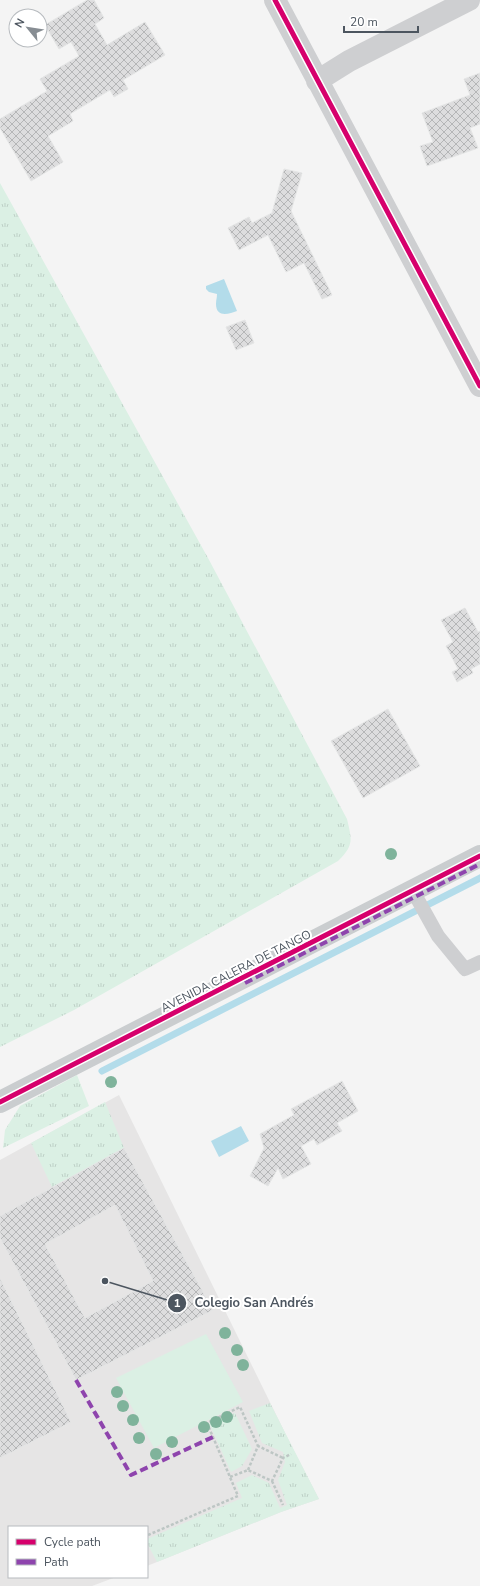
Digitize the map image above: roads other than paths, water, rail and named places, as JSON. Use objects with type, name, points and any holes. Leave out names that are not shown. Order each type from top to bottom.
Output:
[{"type":"main road","name":"AVENIDA CALERA DE TANGO","points":[[0,1102],[418,900],[480,856]]},
{"type":"street","points":[[275,0],[480,386]]},
{"type":"street","points":[[317,81],[349,61],[469,0]]},
{"type":"lane","points":[[418,900],[438,936],[465,969],[480,962]]},
{"type":"water","points":[[224,279],[237,311],[227,314],[218,311],[216,304],[217,294],[209,292],[206,289],[206,286]]},
{"type":"water","points":[[241,1126],[249,1141],[219,1157],[211,1141]]},
{"type":"waterway","points":[[102,1071],[480,878]]},
{"type":"place","name":"Colegio San Andrés","points":[[105,1281]]}]
